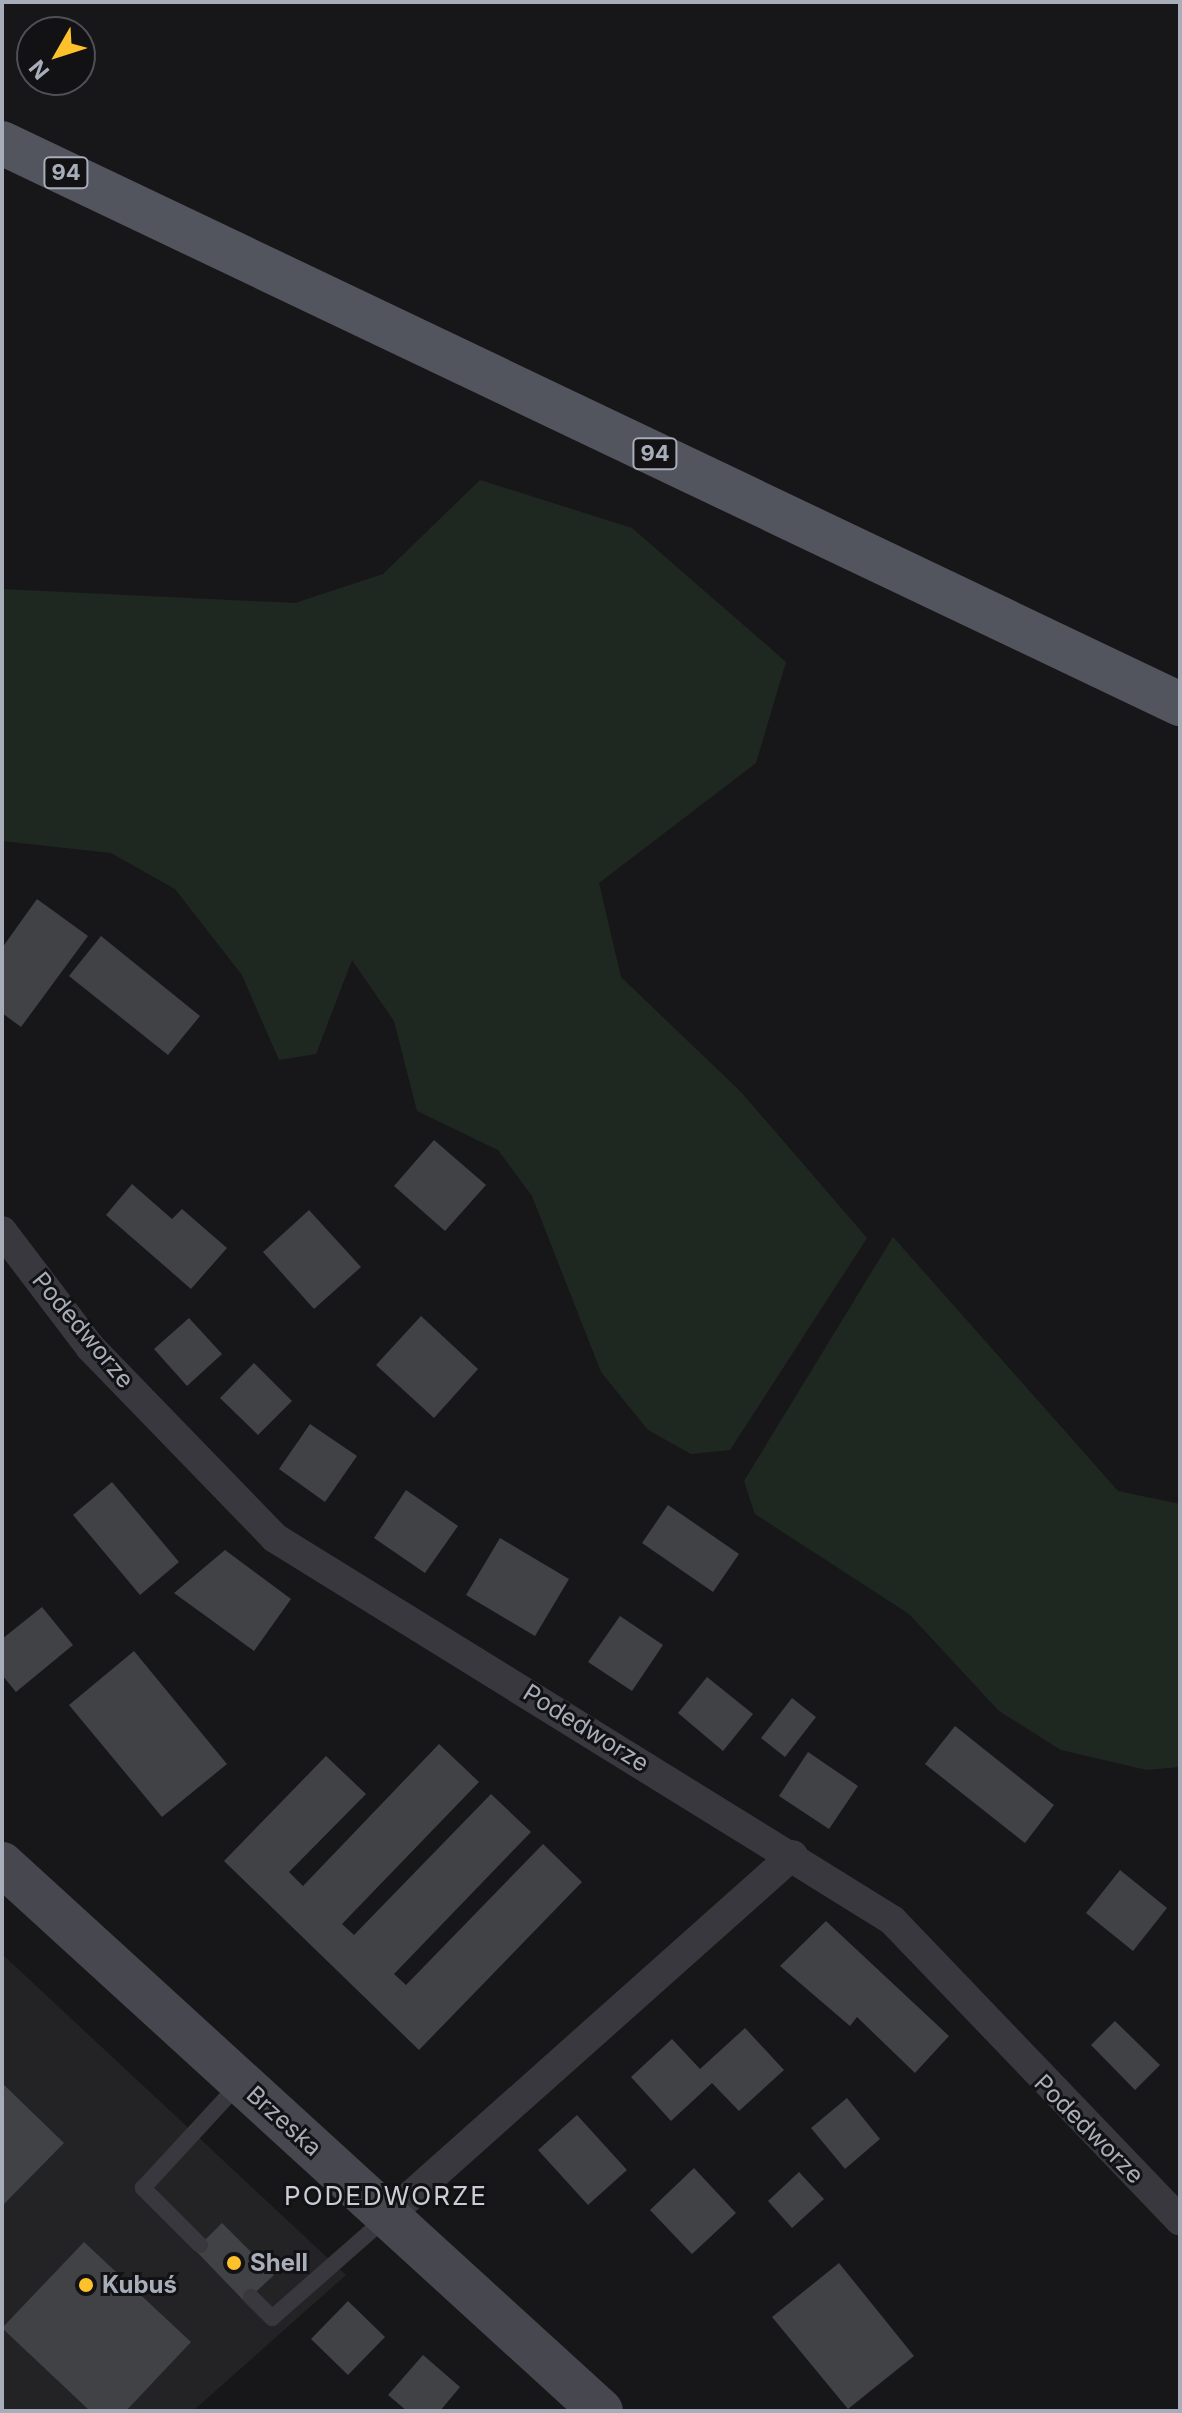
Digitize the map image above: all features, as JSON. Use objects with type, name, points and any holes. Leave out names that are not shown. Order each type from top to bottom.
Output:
[{"type":"main road","name":"94","points":[[2,143],[1180,704]]},
{"type":"main road","name":"Brzeska","points":[[2,1864],[601,2411]]},
{"type":"street","name":"Podedworze","points":[[2,1231],[90,1347],[275,1538],[793,1855],[892,1920],[1180,2220]]},
{"type":"street","points":[[389,2215],[793,1855]]},
{"type":"lane","points":[[200,2245],[143,2188],[241,2082]]},
{"type":"lane","points":[[251,2297],[272,2318],[389,2215]]},
{"type":"shaded area","points":[[480,480],[632,528],[786,662],[756,763],[599,883],[621,977],[741,1092],[867,1238],[730,1450],[691,1454],[648,1430],[601,1372],[532,1196],[498,1150],[417,1111],[394,1021],[352,960],[316,1054],[279,1060],[242,975],[175,889],[111,853],[2,841],[2,589],[295,603],[383,574]]},
{"type":"shaded area","points":[[893,1237],[1118,1491],[1180,1504],[1180,1767],[1147,1770],[1061,1750],[999,1711],[909,1614],[755,1514],[744,1481]]},
{"type":"shaded area","points":[[2,1954],[346,2275],[193,2411],[2,2411]]},
{"type":"building","points":[[37,899],[88,936],[21,1027],[2,1013],[2,948]]},
{"type":"building","points":[[101,936],[200,1016],[168,1055],[69,976]]},
{"type":"building","points":[[434,1140],[486,1185],[445,1231],[394,1186]]},
{"type":"building","points":[[132,1184],[172,1219],[182,1209],[227,1248],[191,1289],[106,1215]]},
{"type":"building","points":[[309,1210],[361,1267],[314,1309],[263,1252]]},
{"type":"building","points":[[421,1316],[478,1369],[434,1418],[376,1365]]},
{"type":"building","points":[[189,1318],[222,1354],[187,1386],[154,1349]]},
{"type":"building","points":[[254,1363],[292,1401],[258,1435],[220,1398]]},
{"type":"building","points":[[310,1424],[357,1456],[325,1502],[279,1469]]},
{"type":"building","points":[[112,1482],[179,1562],[140,1595],[73,1515]]},
{"type":"building","points":[[406,1490],[458,1526],[425,1573],[374,1538]]},
{"type":"building","points":[[668,1505],[739,1554],[713,1592],[642,1543]]},
{"type":"building","points":[[500,1538],[569,1579],[535,1636],[466,1595]]},
{"type":"building","points":[[225,1550],[291,1599],[254,1651],[174,1593]]},
{"type":"building","points":[[42,1607],[73,1645],[16,1692],[2,1675],[2,1639]]},
{"type":"building","points":[[620,1616],[663,1645],[632,1691],[588,1662]]},
{"type":"building","points":[[134,1651],[227,1764],[162,1817],[69,1705]]},
{"type":"building","points":[[707,1677],[753,1714],[723,1751],[678,1713]]},
{"type":"building","points":[[792,1698],[816,1717],[785,1757],[761,1738]]},
{"type":"building","points":[[955,1726],[1054,1805],[1025,1843],[925,1764]]},
{"type":"building","points":[[439,1744],[479,1782],[342,1924],[354,1935],[491,1794],[531,1832],[394,1974],[406,1985],[543,1844],[582,1882],[419,2050],[224,1861],[326,1756],[366,1794],[289,1872],[303,1886]]},
{"type":"building","points":[[808,1752],[858,1786],[829,1829],[779,1796]]},
{"type":"building","points":[[1120,1870],[1167,1908],[1133,1951],[1086,1913]]},
{"type":"building","points":[[826,1921],[949,2036],[915,2073],[857,2017],[850,2026],[780,1966]]},
{"type":"building","points":[[1115,2021],[1160,2065],[1135,2090],[1091,2045]]},
{"type":"building","points":[[745,2028],[784,2070],[739,2111],[712,2083],[671,2121],[631,2077],[672,2039],[700,2069]]},
{"type":"building","points":[[2,2083],[64,2143],[2,2206]]},
{"type":"building","points":[[847,2098],[880,2139],[845,2169],[811,2128]]},
{"type":"building","points":[[577,2115],[627,2170],[588,2205],[538,2150]]},
{"type":"building","points":[[694,2168],[736,2213],[692,2254],[650,2210]]},
{"type":"building","points":[[799,2172],[824,2199],[792,2228],[768,2201]]},
{"type":"building","name":"Shell","points":[[222,2223],[274,2275],[245,2302],[195,2250]]},
{"type":"building","name":"Kubuś","points":[[84,2242],[191,2342],[126,2411],[90,2411],[2,2328]]},
{"type":"building","points":[[839,2263],[914,2356],[848,2409],[772,2317]]},
{"type":"building","points":[[348,2301],[385,2337],[348,2375],[311,2339]]},
{"type":"building","points":[[423,2355],[460,2387],[440,2411],[407,2411],[388,2395]]},
{"type":"place","name":"Shell","points":[[234,2263]]},
{"type":"place","name":"Kubuś","points":[[86,2285]]},
{"type":"district","name":"PODEDWORZE","points":[[386,2196]]}]
